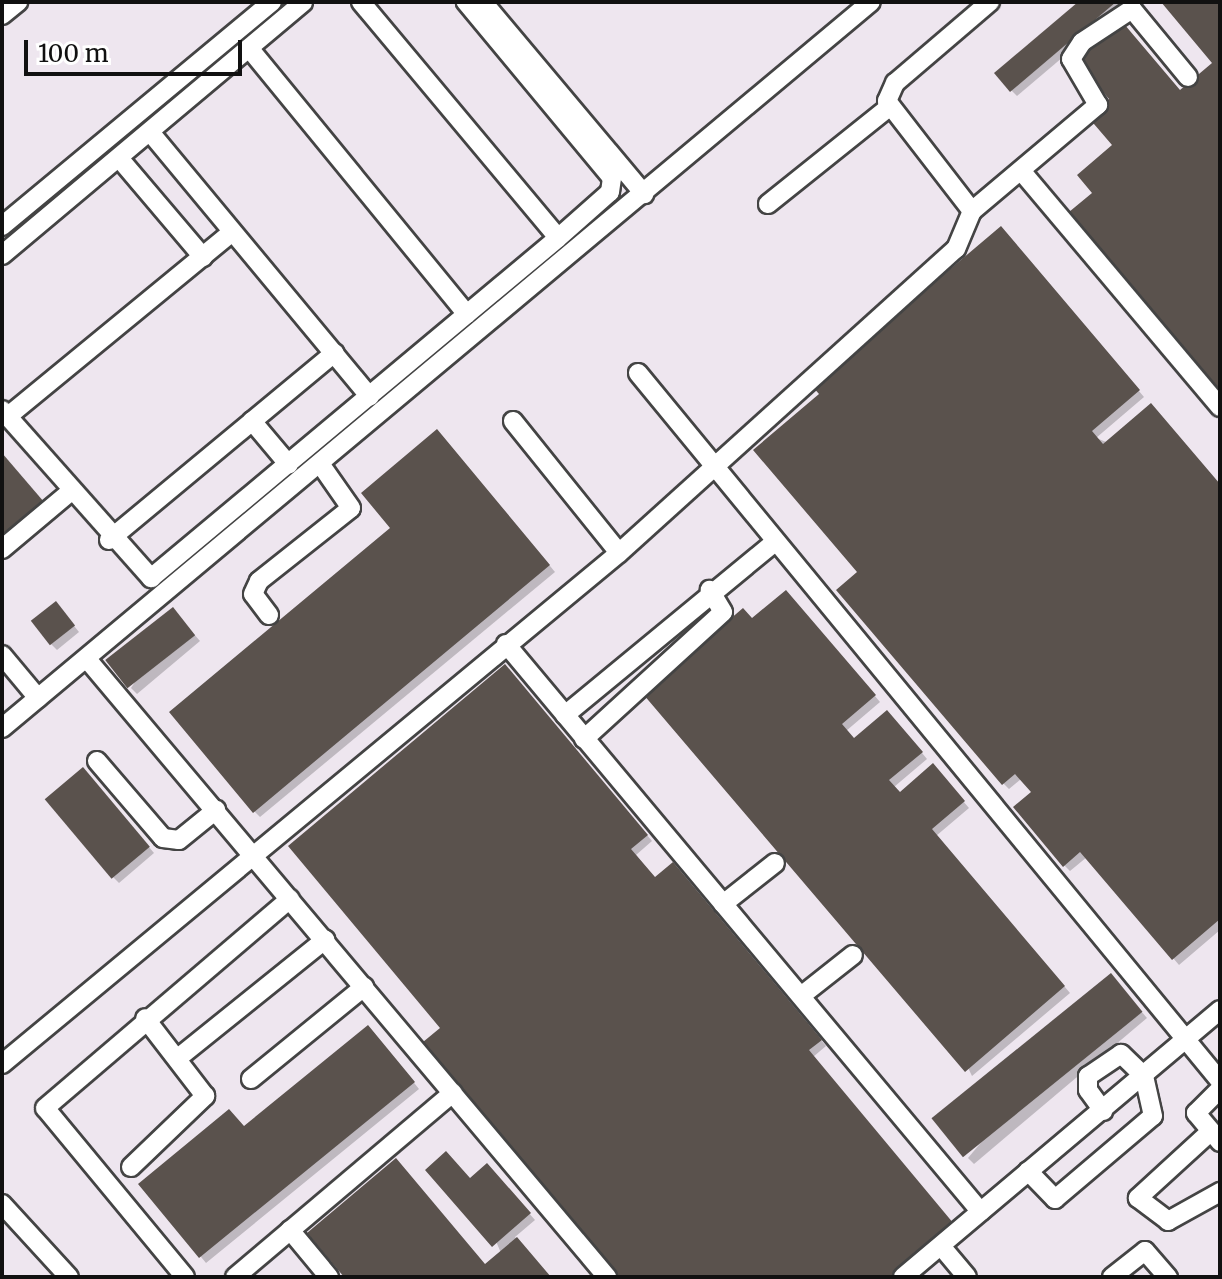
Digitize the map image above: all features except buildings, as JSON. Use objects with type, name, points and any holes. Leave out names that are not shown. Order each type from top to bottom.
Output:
[{"type":"lane","points":[[2,15],[18,2]]},
{"type":"lane","points":[[2,226],[272,2]]},
{"type":"lane","points":[[2,255],[303,2]]},
{"type":"lane","points":[[361,2],[558,238]]},
{"type":"lane","points":[[232,232],[4,414],[109,540],[151,578],[370,397],[610,192],[612,178],[466,2]]},
{"type":"lane","points":[[483,2],[644,194]]},
{"type":"lane","points":[[2,728],[321,465],[871,2]]},
{"type":"lane","points":[[768,204],[888,108],[895,83],[990,2]]},
{"type":"lane","points":[[2,1064],[619,553],[710,464],[956,249],[972,211],[1023,173],[1098,105],[1072,52],[1126,7],[1188,77]]},
{"type":"lane","points":[[249,48],[467,314]]},
{"type":"lane","points":[[888,108],[972,211]]},
{"type":"lane","points":[[150,132],[370,397]]},
{"type":"lane","points":[[119,158],[203,257]]},
{"type":"lane","points":[[1023,173],[1220,407]]},
{"type":"lane","points":[[109,540],[334,353]]},
{"type":"lane","points":[[638,373],[710,464],[1189,1035],[1220,1081]]},
{"type":"lane","points":[[252,421],[289,465]]},
{"type":"lane","points":[[513,421],[619,553]]},
{"type":"lane","points":[[269,615],[253,594],[259,581],[351,508],[321,465]]},
{"type":"lane","points":[[2,549],[70,492]]},
{"type":"lane","points":[[565,715],[710,590],[775,542]]},
{"type":"lane","points":[[584,739],[723,612],[710,590]]},
{"type":"lane","points":[[506,644],[981,1212]]},
{"type":"lane","points":[[2,655],[38,698]]},
{"type":"lane","points":[[87,659],[256,856],[607,1277]]},
{"type":"lane","points":[[97,761],[163,838],[179,840],[216,810]]},
{"type":"lane","points":[[723,904],[775,863]]},
{"type":"lane","points":[[185,1277],[45,1113],[54,1095],[290,899]]},
{"type":"lane","points":[[178,1058],[325,940]]},
{"type":"lane","points":[[801,996],[853,955]]},
{"type":"lane","points":[[251,1079],[364,987]]},
{"type":"lane","points":[[903,1277],[1220,1010]]},
{"type":"lane","points":[[131,1167],[205,1096],[145,1018]]},
{"type":"lane","points":[[1028,1171],[1058,1197],[1156,1112],[1144,1076],[1121,1054],[1101,1063],[1087,1080],[1103,1111]]},
{"type":"lane","points":[[1220,1089],[1196,1110],[1215,1137],[1138,1198],[1160,1220],[1179,1220],[1220,1192]]},
{"type":"lane","points":[[235,1277],[453,1093]]},
{"type":"lane","points":[[2,1204],[69,1277]]},
{"type":"lane","points":[[290,1230],[329,1277]]},
{"type":"lane","points":[[941,1246],[967,1277]]},
{"type":"lane","points":[[1112,1277],[1145,1251],[1168,1277]]},
{"type":"shaded area","points":[[2,2],[1220,2],[1220,1277],[2,1277]]}]
